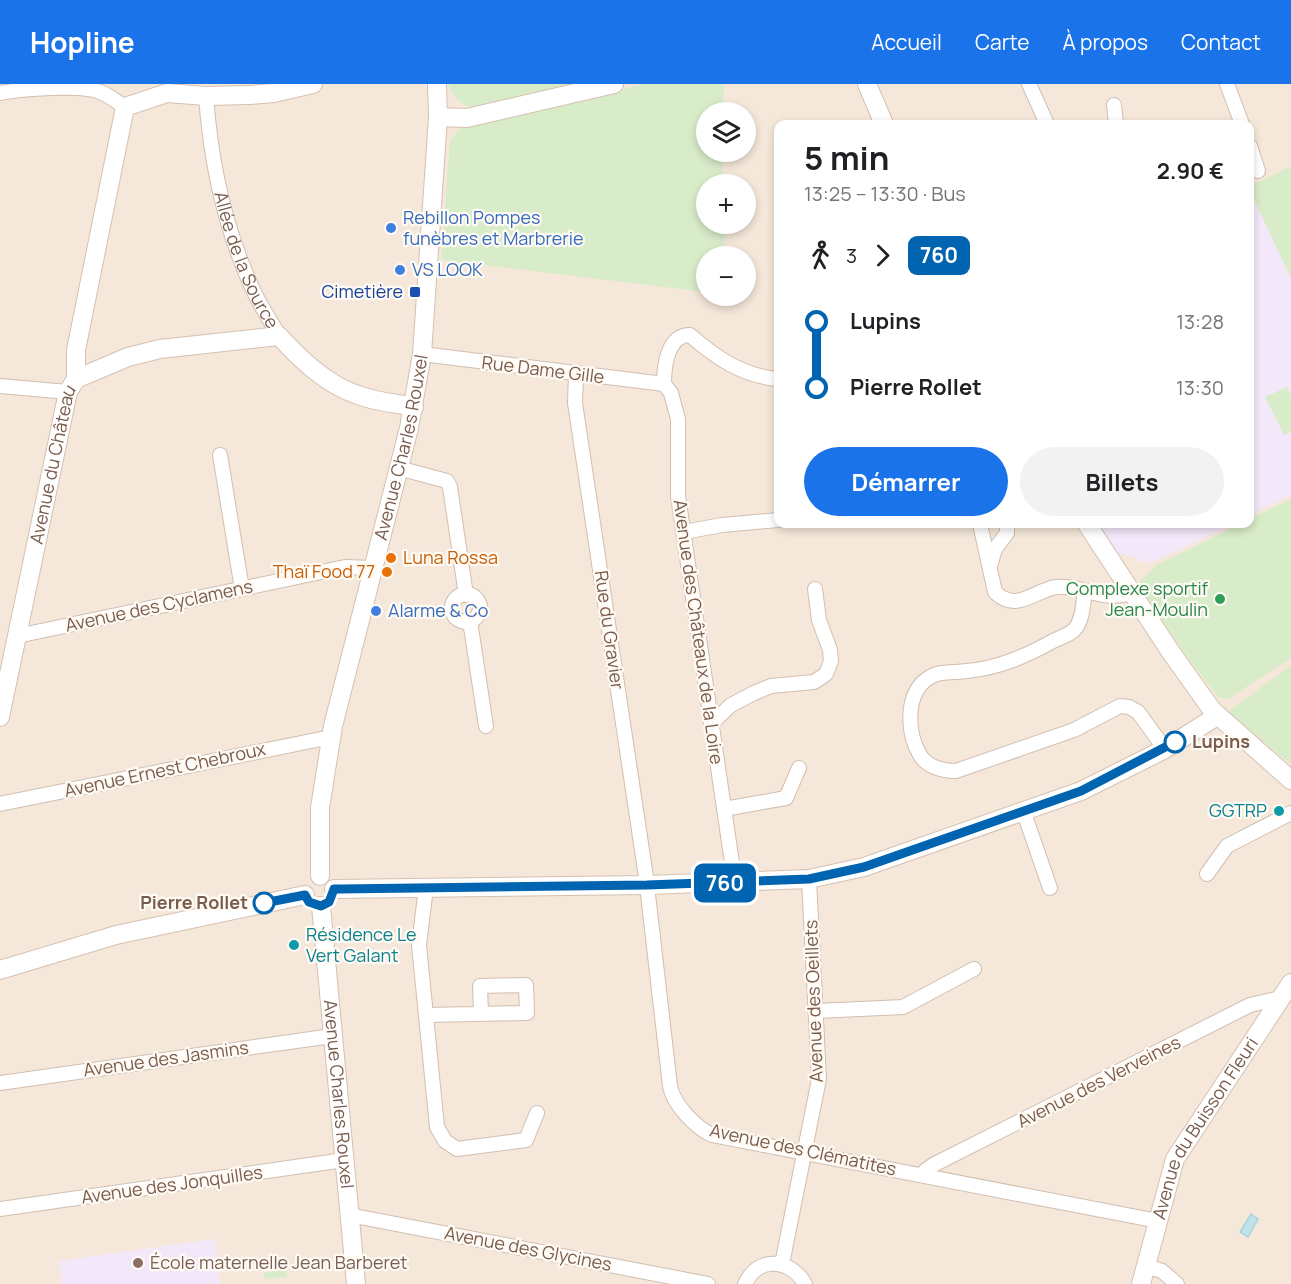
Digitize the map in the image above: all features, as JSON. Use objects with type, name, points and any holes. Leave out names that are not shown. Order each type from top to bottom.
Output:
[{"type":"street","points":[[0,93],[66,89],[94,90],[125,107],[167,93],[206,96],[274,93],[313,84]]},
{"type":"street","name":"Avenue Charles Rouxel","points":[[320,876],[320,808],[331,737],[414,407],[422,354],[438,117],[437,84]]},
{"type":"street","points":[[438,117],[467,118],[614,84]]},
{"type":"street","points":[[867,84],[882,120]]},
{"type":"street","points":[[1029,84],[1045,120]]},
{"type":"street","points":[[1227,84],[1240,120]]},
{"type":"street","name":"Allée de la Source","points":[[206,96],[212,157],[232,234],[257,298],[279,336],[297,356],[344,390],[376,400],[414,407]]},
{"type":"street","points":[[1114,105],[1116,120]]},
{"type":"street","name":"Avenue du Château","points":[[0,717],[72,386],[76,350],[125,107]]},
{"type":"street","points":[[1254,158],[1258,171]]},
{"type":"street","points":[[664,384],[668,353],[677,339],[686,335],[690,335],[725,363],[755,375],[774,378]]},
{"type":"street","points":[[0,386],[72,386],[128,357],[160,349],[279,336]]},
{"type":"street","name":"Rue Dame Gille","points":[[422,354],[664,384]]},
{"type":"street","name":"Rue du Gravier","points":[[576,374],[575,403],[647,885]]},
{"type":"street","name":"Avenue des Châteaux de la Loire","points":[[664,384],[671,393],[678,419],[677,484],[735,883]]},
{"type":"street","points":[[220,454],[242,589]]},
{"type":"street","points":[[398,468],[447,482],[450,488],[466,594]]},
{"type":"street","points":[[684,532],[722,525],[774,520]]},
{"type":"street","points":[[981,528],[995,592],[1008,601],[1016,602],[1057,587],[1118,596],[1131,592]]},
{"type":"street","points":[[989,568],[995,549],[1007,533],[1007,528]]},
{"type":"street","points":[[1090,528],[1177,663],[1217,716],[1291,780]]},
{"type":"street","name":"Avenue des Cyclamens","points":[[17,636],[345,567],[373,568]]},
{"type":"street","points":[[711,724],[731,705],[754,693],[771,686],[814,682],[826,674],[831,661],[830,650],[819,621],[815,589]]},
{"type":"street","points":[[1085,591],[1081,619],[1074,631],[1023,657],[989,668],[941,672],[927,679],[916,691],[910,704],[910,719],[920,755],[931,765],[943,771],[956,771],[1074,730],[1120,706],[1129,707],[1138,712],[1165,749]]},
{"type":"street","points":[[466,594],[477,600],[480,609],[477,617],[465,622],[457,618],[453,605],[458,598],[466,594]]},
{"type":"street","points":[[470,621],[486,726]]},
{"type":"street","points":[[334,889],[647,885],[809,879],[864,867],[1081,791],[1165,749],[1217,716]]},
{"type":"street","name":"Avenue Ernest Chebroux","points":[[0,804],[331,737]]},
{"type":"street","points":[[724,809],[786,798],[799,768]]},
{"type":"street","points":[[1023,810],[1050,888]]},
{"type":"street","points":[[1208,874],[1227,846],[1291,813]]},
{"type":"street","points":[[320,876],[331,882],[334,889],[329,902],[321,906],[309,902],[305,895],[308,882],[320,876]]},
{"type":"street","name":"Avenue des Oeillets","points":[[782,1264],[819,1078],[809,879]]},
{"type":"street","name":"Avenue des Clématites","points":[[647,885],[670,1086],[674,1100],[700,1127],[712,1135],[1158,1221]]},
{"type":"street","points":[[426,887],[419,945],[437,1127],[445,1141],[457,1149],[526,1140],[537,1113]]},
{"type":"street","points":[[0,970],[116,935],[305,895]]},
{"type":"street","name":"Avenue Charles Rouxel","points":[[321,906],[356,1284]]},
{"type":"street","points":[[817,1011],[903,1007],[974,969]]},
{"type":"street","name":"Avenue des Verveines","points":[[924,1175],[925,1171],[933,1165],[1250,1005],[1286,991]]},
{"type":"street","name":"Avenue du Buisson Fleuri","points":[[1141,1284],[1175,1159],[1286,991]]},
{"type":"street","points":[[426,1015],[481,1014]]},
{"type":"street","name":"Avenue des Jasmins","points":[[0,1083],[332,1036]]},
{"type":"street","name":"Avenue des Jonquilles","points":[[0,1209],[344,1160]]},
{"type":"street","name":"Avenue des Glycines","points":[[349,1215],[708,1284]]},
{"type":"street","points":[[745,1284],[752,1272],[761,1266],[772,1264],[782,1264],[792,1268],[806,1284]]},
{"type":"street","points":[[1146,1266],[1162,1271],[1178,1284]]},
{"type":"shaded area","points":[[0,84],[1291,84],[1291,1284],[0,1284]]},
{"type":"shaded area","points":[[1254,199],[1291,278],[1291,495],[1254,513]]},
{"type":"shaded area","points":[[1102,528],[1225,528],[1149,564],[1146,560],[1139,563],[1135,556],[1118,553]]},
{"type":"shaded area","name":"École maternelle Jean Barberet","points":[[215,1239],[220,1284],[62,1284],[59,1261]]},
{"type":"green space","points":[[448,84],[572,84],[473,108],[457,99]]},
{"type":"green space","points":[[643,84],[724,84],[723,102],[696,102],[696,162],[723,162],[722,174],[696,174],[696,234],[725,234],[724,246],[696,246],[696,291],[441,260],[450,140],[460,129]]},
{"type":"green space","points":[[1291,166],[1291,278],[1254,199],[1254,184]]},
{"type":"green space","points":[[1287,387],[1291,394],[1291,432],[1284,435],[1265,397]]},
{"type":"green space","name":"Complexe sportif Jean-Moulin","points":[[1291,499],[1291,658],[1228,699],[1218,697],[1186,655],[1138,584],[1156,565],[1233,528],[1254,528],[1254,517]]},
{"type":"green space","points":[[1291,665],[1291,764],[1228,712]]},
{"type":"green space","points":[[285,1268],[287,1277],[265,1279],[264,1273]]},
{"type":"water","points":[[1251,1214],[1258,1219],[1248,1237],[1240,1232]]},
{"type":"bus line","name":"760","points":[[264,903],[305,895],[309,902],[321,906],[329,902],[334,889],[647,885],[809,879],[864,867],[1081,791],[1175,742]]},
{"type":"place","name":"Rebillon Pompes funèbres et Marbrerie","points":[[391,228]]},
{"type":"place","name":"VS LOOK","points":[[400,270]]},
{"type":"place","name":"Cimetière","points":[[415,292]]},
{"type":"place","name":"Luna Rossa","points":[[391,558]]},
{"type":"place","name":"Thaï Food 77","points":[[387,572]]},
{"type":"place","name":"Complexe sportif Jean-Moulin","points":[[1220,599]]},
{"type":"place","name":"Alarme & Co","points":[[376,611]]},
{"type":"place","name":"Lupins","points":[[1175,742]]},
{"type":"place","name":"GGTRP","points":[[1279,811]]},
{"type":"place","name":"Pierre Rollet","points":[[264,903]]},
{"type":"place","name":"Résidence Le Vert Galant","points":[[294,945]]},
{"type":"place","name":"École maternelle Jean Barberet","points":[[138,1263]]}]
